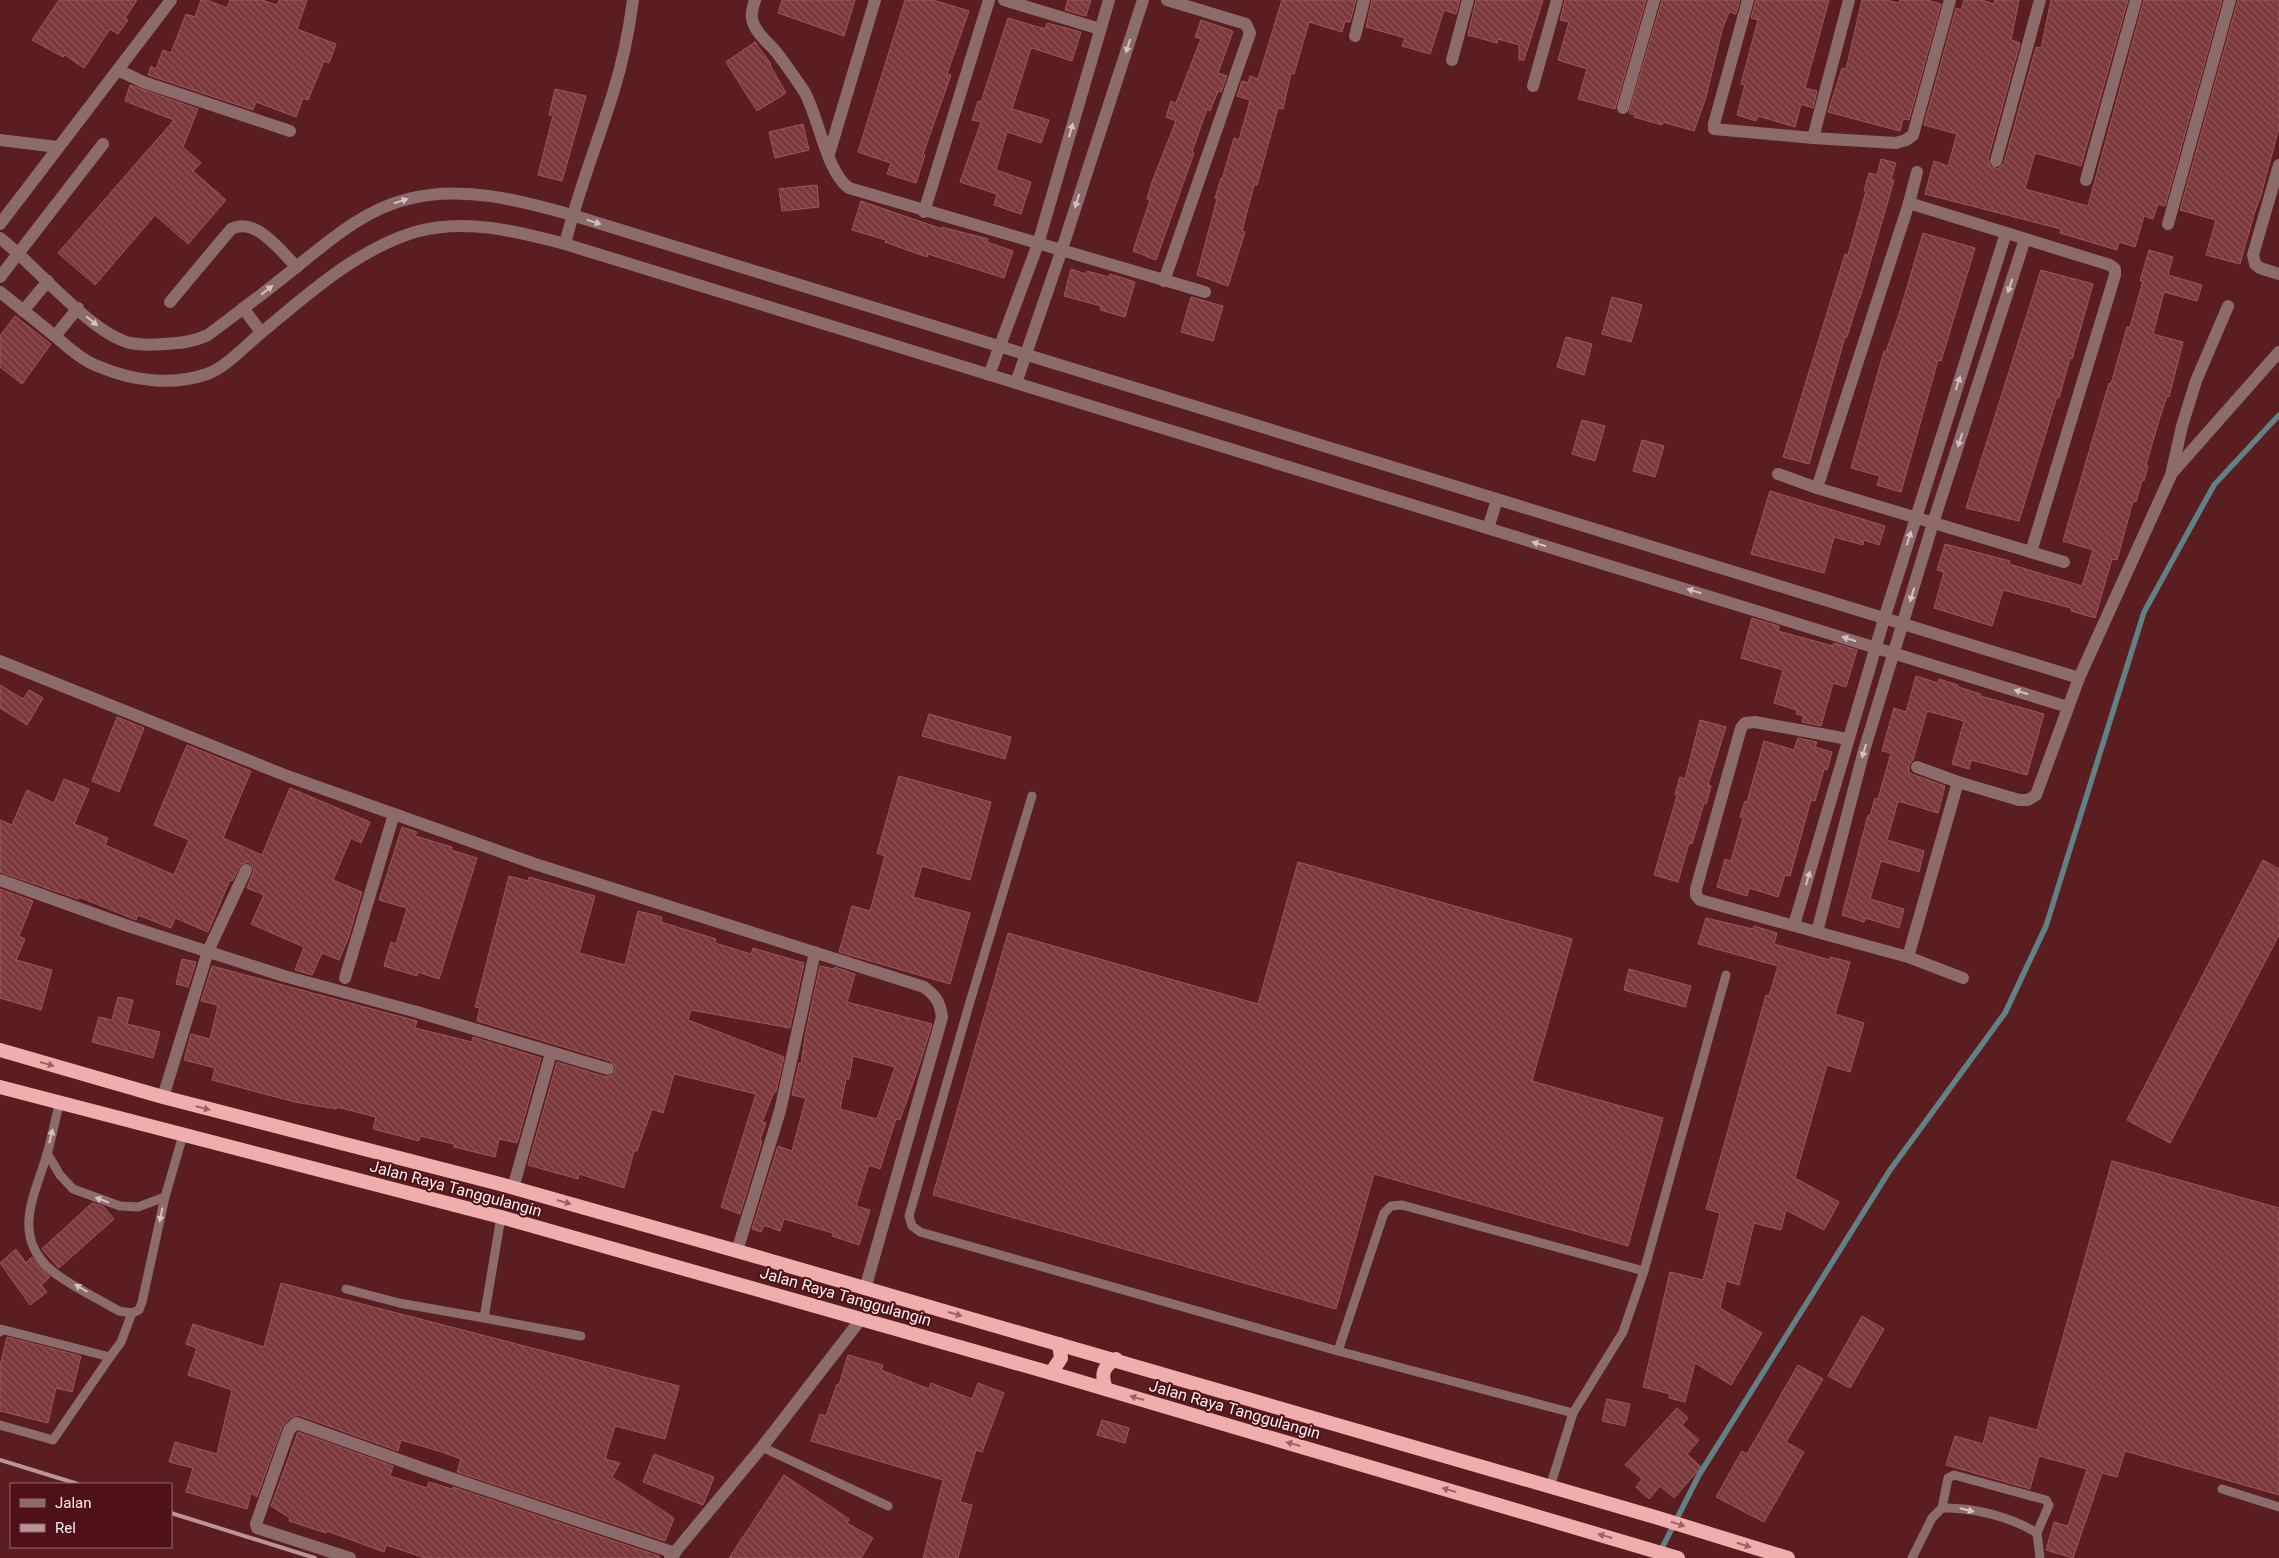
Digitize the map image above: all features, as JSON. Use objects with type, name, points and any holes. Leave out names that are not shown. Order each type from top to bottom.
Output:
[{"type":"highway","name":"Jalan Raya Tanggulangin","points":[[0,1050],[163,1097],[513,1188],[737,1251],[1655,1517],[1788,1558]]},
{"type":"highway","name":"Jalan Raya Tanggulangin","points":[[0,1087],[501,1217],[1050,1372],[1645,1552],[1678,1558]]},
{"type":"highway","points":[[1050,1372],[1061,1358],[1059,1344]]},
{"type":"highway","points":[[1106,1389],[1103,1372],[1105,1367],[1116,1360]]},
{"type":"street","points":[[0,224],[171,0]]},
{"type":"street","points":[[564,244],[615,89],[634,0]]},
{"type":"street","points":[[755,0],[752,9],[752,20],[759,32],[794,74],[808,99],[840,182],[849,188],[924,212],[1062,249],[1205,292]]},
{"type":"street","points":[[829,154],[875,0]]},
{"type":"street","points":[[924,212],[989,0]]},
{"type":"street","points":[[1004,0],[1100,29]]},
{"type":"street","points":[[989,375],[1038,244],[1109,0]]},
{"type":"street","points":[[1016,383],[1143,0]]},
{"type":"street","points":[[1164,281],[1250,33],[1246,24],[1167,0]]},
{"type":"street","points":[[1355,36],[1364,0]]},
{"type":"street","points":[[1452,60],[1468,0]]},
{"type":"street","points":[[1533,86],[1557,0]]},
{"type":"street","points":[[1623,108],[1654,0]]},
{"type":"street","points":[[1748,0],[1714,129],[1896,143],[1906,140],[1913,135],[1950,0]]},
{"type":"street","points":[[1814,138],[1849,0]]},
{"type":"street","points":[[1996,161],[2040,0]]},
{"type":"street","points":[[2086,180],[2136,0]]},
{"type":"street","points":[[2168,224],[2230,0]]},
{"type":"street","points":[[118,70],[166,90],[290,131]]},
{"type":"street","points":[[0,140],[58,147]]},
{"type":"street","points":[[0,277],[103,144]]},
{"type":"street","points":[[2279,165],[2253,255],[2255,264],[2260,268],[2279,274]]},
{"type":"street","points":[[1818,488],[1917,172]]},
{"type":"street","points":[[0,238],[18,252],[100,327],[119,338],[130,343],[150,345],[192,342],[208,335],[297,267],[328,240],[388,205],[408,198],[441,194],[470,194],[506,198],[572,215],[1000,348],[2080,678]]},
{"type":"street","points":[[1908,204],[2110,265],[2115,269],[2115,275],[2031,552]]},
{"type":"street","points":[[170,302],[231,229],[238,225],[248,225],[258,229],[297,267]]},
{"type":"street","points":[[0,292],[72,351],[98,367],[126,376],[177,381],[209,374],[353,261],[373,248],[416,232],[442,227],[475,226],[514,231],[564,244],[2068,707]]},
{"type":"street","points":[[1794,925],[1875,647],[2006,233]]},
{"type":"street","points":[[1817,932],[1863,754],[1933,523],[2025,239]]},
{"type":"street","points":[[23,311],[48,281]]},
{"type":"street","points":[[1917,767],[1958,782],[2019,800],[2028,800],[2036,795],[2080,678],[2171,475],[2182,426],[2196,381],[2228,306]]},
{"type":"street","points":[[55,336],[78,308]]},
{"type":"street","points":[[243,308],[261,332]]},
{"type":"street","points":[[2171,475],[2279,352]]},
{"type":"street","points":[[1778,474],[1915,518],[2064,562]]},
{"type":"street","points":[[1488,528],[1497,500]]},
{"type":"street","points":[[0,661],[287,776],[535,864],[924,987],[936,996],[942,1017],[866,1289]]},
{"type":"street","points":[[1848,739],[1749,721],[1741,728],[1696,889],[1696,895],[1700,900],[1908,957],[1963,978]]},
{"type":"street","points":[[1908,957],[1958,782]]},
{"type":"street","points":[[346,978],[394,814]]},
{"type":"street","points":[[163,1097],[208,951],[246,870]]},
{"type":"street","points":[[0,880],[128,926],[284,976],[417,1012],[551,1053],[608,1068]]},
{"type":"street","points":[[737,1251],[780,1112],[814,952]]},
{"type":"street","points":[[513,1188],[551,1053]]},
{"type":"street","points":[[350,1558],[257,1528],[256,1524],[289,1430],[296,1423],[672,1555],[762,1447],[860,1319]]},
{"type":"lane","points":[[1032,796],[969,1005],[909,1216],[912,1226],[920,1232],[1338,1351],[1573,1413]]},
{"type":"lane","points":[[1550,1487],[1573,1413],[1623,1332],[1644,1271],[1726,975]]},
{"type":"lane","points":[[60,1102],[29,1212],[30,1240],[35,1251],[51,1270],[119,1311],[132,1313],[139,1310],[142,1302],[165,1197],[182,1134]]},
{"type":"lane","points":[[47,1153],[60,1175],[73,1189],[120,1206],[138,1207],[165,1197]]},
{"type":"lane","points":[[1338,1351],[1384,1213],[1391,1206],[1402,1205],[1644,1271]]},
{"type":"lane","points":[[484,1318],[501,1217]]},
{"type":"lane","points":[[346,1289],[399,1303],[581,1336]]},
{"type":"lane","points":[[0,1425],[53,1440],[121,1342],[132,1313]]},
{"type":"lane","points":[[0,1332],[1,1329],[110,1357]]},
{"type":"lane","points":[[762,1447],[888,1506]]},
{"type":"lane","points":[[1912,1558],[1932,1518],[1942,1508],[1948,1478],[1954,1475],[2046,1500],[2049,1505],[2037,1533],[2040,1558]]},
{"type":"lane","points":[[2222,1489],[2279,1507]]},
{"type":"lane","points":[[1942,1508],[1957,1507],[2020,1522],[2037,1533]]},
{"type":"building","points":[[59,0],[137,0],[125,18],[128,20],[118,34],[110,29],[84,68],[65,55],[63,57],[32,40]]},
{"type":"building","points":[[201,0],[207,0],[227,8],[230,0],[262,0],[277,5],[279,0],[307,0],[297,29],[336,44],[329,63],[324,61],[308,100],[303,98],[296,117],[256,102],[253,110],[148,75],[151,66],[156,69],[163,50],[171,53],[186,14],[195,17]]},
{"type":"building","points":[[782,0],[855,0],[844,36],[778,13]]},
{"type":"building","points":[[905,0],[933,0],[969,11],[947,74],[951,75],[923,154],[925,155],[916,183],[887,174],[891,163],[858,152]]},
{"type":"building","points":[[1068,0],[1091,0],[1086,16],[1065,10]]},
{"type":"building","points":[[1282,0],[1356,0],[1350,22],[1345,21],[1342,32],[1309,22],[1294,74],[1291,73],[1283,109],[1278,108],[1257,185],[1254,185],[1242,231],[1245,232],[1228,286],[1197,275],[1221,178],[1234,138],[1239,140],[1250,100],[1237,96],[1242,81],[1248,83],[1250,76],[1258,79]]},
{"type":"building","points":[[1372,0],[1460,0],[1456,14],[1444,10],[1430,54],[1402,46],[1405,38],[1366,27]]},
{"type":"building","points":[[1476,0],[1543,0],[1524,60],[1519,60],[1519,45],[1498,39],[1497,43],[1468,35]]},
{"type":"building","points":[[1565,0],[1646,0],[1615,109],[1578,99],[1587,69],[1558,60],[1569,22],[1560,20]]},
{"type":"building","points":[[1662,0],[1740,0],[1736,14],[1729,12],[1722,30],[1706,97],[1694,131],[1663,122],[1662,125],[1634,117],[1635,115],[1629,113]]},
{"type":"building","points":[[1756,0],[1829,0],[1805,88],[1817,91],[1813,108],[1801,104],[1795,127],[1758,116],[1756,121],[1737,115],[1745,85],[1741,84],[1758,20],[1751,18]]},
{"type":"building","points":[[1862,0],[1886,0],[1899,3],[1900,0],[1927,0],[1941,4],[1909,120],[1903,119],[1900,131],[1828,112],[1842,68],[1846,69]]},
{"type":"building","points":[[1964,0],[1982,0],[1994,4],[1995,0],[2019,0],[2011,40],[2020,43],[1988,159],[1990,166],[1998,169],[2004,163],[2036,47],[2041,48],[2051,0],[2128,0],[2081,166],[2035,153],[2025,189],[2088,206],[2144,0],[2222,0],[2165,206],[2158,204],[2153,219],[2144,216],[2135,247],[2119,242],[2117,250],[2060,233],[2061,229],[1925,194],[1934,161],[1948,166],[1957,134],[1924,125],[1956,8],[1961,10]]},
{"type":"building","points":[[2238,0],[2279,0],[2279,128],[2240,264],[2206,255],[2216,220],[2180,210]]},
{"type":"building","points":[[1008,18],[1045,29],[1047,23],[1081,32],[1072,61],[1032,48],[1030,51],[1012,109],[1049,120],[1041,143],[1007,132],[996,170],[1031,182],[1021,214],[994,205],[997,194],[960,182],[981,122],[972,120],[978,101],[981,102]]},
{"type":"building","points":[[1201,20],[1233,31],[1218,73],[1227,76],[1221,92],[1218,91],[1210,111],[1207,109],[1192,152],[1194,153],[1156,260],[1133,251],[1150,200],[1147,199],[1152,182],[1176,121],[1166,117],[1171,101],[1176,103],[1201,39],[1195,37]]},
{"type":"building","points":[[755,42],[771,64],[786,93],[757,111],[726,62]]},
{"type":"building","points":[[130,85],[198,109],[183,147],[201,163],[193,171],[226,200],[188,244],[155,215],[95,285],[58,253],[174,120],[125,101]]},
{"type":"building","points":[[555,89],[586,96],[562,181],[538,175],[553,116],[549,115]]},
{"type":"building","points":[[803,124],[809,150],[775,158],[769,132]]},
{"type":"building","points":[[1881,159],[1896,163],[1891,179],[1894,180],[1860,298],[1847,337],[1845,337],[1809,464],[1783,457],[1845,254],[1848,255],[1866,191],[1864,191],[1869,173],[1877,175]]},
{"type":"building","points":[[817,185],[819,207],[782,211],[779,189]]},
{"type":"building","points":[[861,201],[942,229],[942,227],[988,239],[987,242],[1013,251],[1004,278],[928,254],[927,257],[885,242],[886,240],[852,230]]},
{"type":"building","points":[[1923,233],[1975,248],[1941,361],[1938,360],[1901,492],[1877,485],[1880,476],[1851,468],[1884,351],[1886,352],[1900,311]]},
{"type":"building","points":[[2149,250],[2173,257],[2168,275],[2202,285],[2197,301],[2164,292],[2153,334],[2183,342],[2169,397],[2167,396],[2146,465],[2148,466],[2144,481],[2142,480],[2136,502],[2133,501],[2117,560],[2112,559],[2095,618],[2071,611],[2071,608],[2003,590],[1992,626],[1934,608],[1944,572],[1937,570],[1945,544],[2010,561],[2009,564],[2082,586],[2093,550],[2063,541],[2109,383],[2111,384],[2127,327],[2130,327],[2143,281],[2140,281]]},
{"type":"building","points":[[1071,269],[1086,274],[1087,271],[1109,277],[1110,274],[1135,282],[1125,317],[1100,310],[1101,306],[1064,296]]},
{"type":"building","points":[[2041,270],[2093,284],[2072,359],[2070,358],[2059,398],[2057,397],[2019,521],[1966,508]]},
{"type":"building","points":[[1191,297],[1223,306],[1213,341],[1181,332]]},
{"type":"building","points":[[1612,297],[1642,305],[1631,342],[1602,334]]},
{"type":"building","points":[[15,316],[51,344],[22,384],[0,367],[0,336]]},
{"type":"building","points":[[1566,337],[1592,344],[1584,375],[1557,367]]},
{"type":"building","points":[[1582,420],[1605,426],[1595,461],[1572,454]]},
{"type":"building","points":[[1642,440],[1664,446],[1655,477],[1633,471]]},
{"type":"building","points":[[1770,491],[1885,526],[1879,545],[1864,540],[1863,545],[1834,537],[1824,573],[1751,554]]},
{"type":"building","points":[[1752,618],[1779,626],[1778,631],[1833,646],[1834,643],[1857,650],[1846,687],[1833,683],[1821,726],[1802,722],[1804,716],[1796,714],[1797,710],[1774,703],[1783,670],[1741,658]]},
{"type":"building","points":[[1916,676],[1938,683],[1939,679],[1981,694],[1981,696],[2044,714],[2027,775],[1971,760],[1969,769],[1952,764],[1964,721],[1927,711],[1913,760],[1909,765],[1909,773],[1945,786],[1938,813],[1898,801],[1887,840],[1924,851],[1919,872],[1881,861],[1870,899],[1904,909],[1899,928],[1865,918],[1864,922],[1842,915],[1868,815],[1870,816],[1875,798],[1878,799],[1891,753],[1882,751],[1894,708],[1906,712]]},
{"type":"building","points":[[0,685],[23,699],[29,690],[43,698],[27,725],[0,708]]},
{"type":"building","points":[[929,714],[1011,737],[1005,759],[922,736]]},
{"type":"building","points":[[117,717],[144,728],[119,792],[92,781]]},
{"type":"building","points":[[1700,720],[1726,727],[1708,785],[1711,786],[1706,804],[1704,803],[1692,844],[1689,843],[1678,882],[1654,875],[1677,796],[1675,795],[1680,777],[1685,779]]},
{"type":"building","points":[[1798,738],[1817,742],[1815,747],[1832,752],[1827,770],[1824,769],[1815,801],[1811,800],[1790,876],[1785,875],[1778,897],[1749,888],[1747,896],[1717,887],[1725,859],[1731,861],[1743,818],[1740,817],[1745,801],[1747,802],[1764,741],[1794,750]]},
{"type":"building","points":[[187,745],[251,771],[223,838],[262,855],[290,788],[370,822],[361,843],[351,838],[333,880],[362,892],[348,939],[339,960],[322,953],[312,975],[295,970],[304,947],[251,924],[264,895],[247,888],[254,870],[249,862],[241,864],[232,881],[230,880],[208,932],[175,918],[171,928],[138,915],[136,920],[79,897],[78,899],[0,872],[0,820],[12,825],[27,790],[54,803],[64,779],[89,789],[74,824],[108,838],[105,845],[174,875],[189,840],[154,825]]},
{"type":"building","points":[[899,776],[991,802],[970,880],[922,866],[913,897],[970,913],[950,984],[839,952],[852,906],[870,911],[885,856],[877,853]]},
{"type":"building","points":[[402,827],[417,832],[415,836],[452,847],[451,850],[477,858],[439,979],[418,972],[417,976],[384,966],[391,942],[396,944],[407,908],[379,900]]},
{"type":"building","points":[[2263,860],[2279,869],[2279,935],[2170,1143],[2127,1120]]},
{"type":"building","points":[[1298,862],[1572,939],[1532,1081],[1663,1118],[1628,1246],[1374,1174],[1336,1309],[933,1195],[1008,933],[1258,1004]]},
{"type":"building","points":[[509,876],[528,881],[529,877],[595,896],[579,953],[625,965],[638,911],[662,917],[661,922],[716,939],[715,943],[751,954],[753,948],[804,963],[790,1028],[691,1010],[688,1020],[784,1057],[776,1092],[774,1092],[762,1122],[766,1123],[760,1140],[762,1141],[740,1214],[721,1207],[756,1094],[674,1074],[663,1113],[652,1109],[637,1151],[634,1151],[624,1188],[579,1174],[578,1179],[528,1165],[557,1062],[606,1077],[613,1075],[616,1068],[610,1061],[477,1021],[480,1008],[475,1007]]},
{"type":"building","points":[[0,889],[33,901],[19,936],[25,939],[16,960],[52,970],[41,1010],[0,998]]},
{"type":"building","points":[[1706,918],[1753,929],[1754,926],[1777,933],[1774,944],[1830,960],[1830,957],[1850,962],[1835,1014],[1864,1023],[1850,1072],[1827,1065],[1795,1178],[1839,1202],[1824,1230],[1786,1210],[1781,1230],[1754,1223],[1739,1285],[1726,1281],[1720,1308],[1762,1333],[1731,1385],[1695,1363],[1685,1402],[1669,1398],[1670,1394],[1643,1387],[1670,1272],[1703,1280],[1720,1213],[1706,1209],[1766,995],[1769,996],[1778,966],[1698,944]]},
{"type":"building","points":[[182,959],[196,962],[188,987],[176,984]]},
{"type":"building","points":[[212,966],[417,1021],[415,1028],[472,1042],[473,1037],[541,1058],[517,1143],[499,1139],[495,1157],[420,1136],[419,1141],[373,1129],[376,1117],[337,1107],[336,1109],[295,1102],[212,1080],[215,1068],[184,1060],[191,1034],[210,1039],[218,1005],[201,1001]]},
{"type":"building","points":[[820,966],[834,969],[835,967],[855,974],[847,1002],[932,1024],[900,1120],[896,1119],[880,1169],[869,1165],[856,1206],[870,1210],[859,1245],[832,1236],[833,1233],[784,1219],[780,1231],[764,1225],[761,1232],[752,1229],[778,1146],[792,1151],[806,1098],[792,1095],[799,1063],[801,1064]],"holes":[[[853,1056],[895,1067],[877,1119],[840,1109],[846,1079],[849,1079]]]},
{"type":"building","points":[[1629,969],[1691,986],[1685,1007],[1624,990]]},
{"type":"building","points":[[118,997],[133,1000],[127,1024],[160,1032],[153,1058],[92,1042],[99,1017],[112,1020]]},
{"type":"building","points":[[2112,1161],[2279,1208],[2279,1495],[2125,1451],[2117,1477],[2102,1473],[2073,1558],[2046,1550],[2054,1522],[2068,1526],[2087,1469],[2039,1456],[2030,1489],[1946,1465],[1955,1436],[1983,1444],[1990,1417],[2037,1430]]},
{"type":"building","points":[[92,1203],[103,1206],[114,1219],[59,1268],[42,1249]]},
{"type":"building","points":[[16,1249],[26,1263],[32,1257],[50,1277],[41,1285],[47,1292],[30,1305],[0,1263]]},
{"type":"building","points":[[281,1283],[679,1386],[665,1439],[615,1426],[605,1459],[620,1463],[612,1477],[674,1518],[665,1541],[457,1472],[461,1459],[442,1452],[401,1440],[398,1451],[298,1415],[291,1417],[282,1427],[257,1497],[251,1493],[247,1509],[186,1492],[193,1468],[169,1462],[175,1442],[217,1454],[232,1390],[188,1375],[197,1348],[186,1344],[193,1324],[264,1347]]},
{"type":"building","points":[[1862,1316],[1884,1329],[1850,1388],[1828,1376]]},
{"type":"building","points":[[7,1337],[81,1356],[72,1392],[56,1388],[48,1423],[0,1411],[0,1366]]},
{"type":"building","points":[[848,1355],[883,1365],[881,1370],[929,1389],[931,1383],[972,1399],[978,1383],[1004,1393],[982,1452],[976,1450],[960,1502],[972,1505],[958,1558],[923,1558],[943,1480],[811,1441],[820,1414],[826,1416],[837,1384],[839,1385]]},
{"type":"building","points":[[1798,1365],[1823,1379],[1786,1442],[1804,1452],[1764,1522],[1716,1497],[1742,1451],[1747,1454]]},
{"type":"building","points":[[1607,1399],[1630,1404],[1625,1426],[1602,1421]]},
{"type":"building","points":[[1677,1408],[1688,1418],[1682,1425],[1699,1440],[1687,1454],[1701,1467],[1674,1498],[1660,1486],[1649,1499],[1636,1487],[1642,1479],[1625,1465]]},
{"type":"building","points":[[1102,1420],[1129,1428],[1125,1443],[1097,1435]]},
{"type":"building","points":[[298,1432],[393,1466],[390,1476],[427,1488],[429,1482],[452,1489],[453,1487],[659,1556],[659,1558],[425,1558],[386,1545],[384,1552],[327,1531],[326,1533],[289,1521],[290,1518],[271,1506]]},
{"type":"building","points":[[654,1454],[714,1477],[703,1505],[643,1482]]},
{"type":"building","points":[[784,1475],[849,1519],[847,1523],[873,1538],[861,1558],[729,1558]]},
{"type":"waterway","points":[[1660,1552],[1699,1475],[1890,1170],[2005,1013],[2046,926],[2144,612],[2214,485],[2279,415]]},
{"type":"railway","points":[[0,1460],[75,1483]]},
{"type":"railway","points":[[172,1513],[315,1558]]}]
